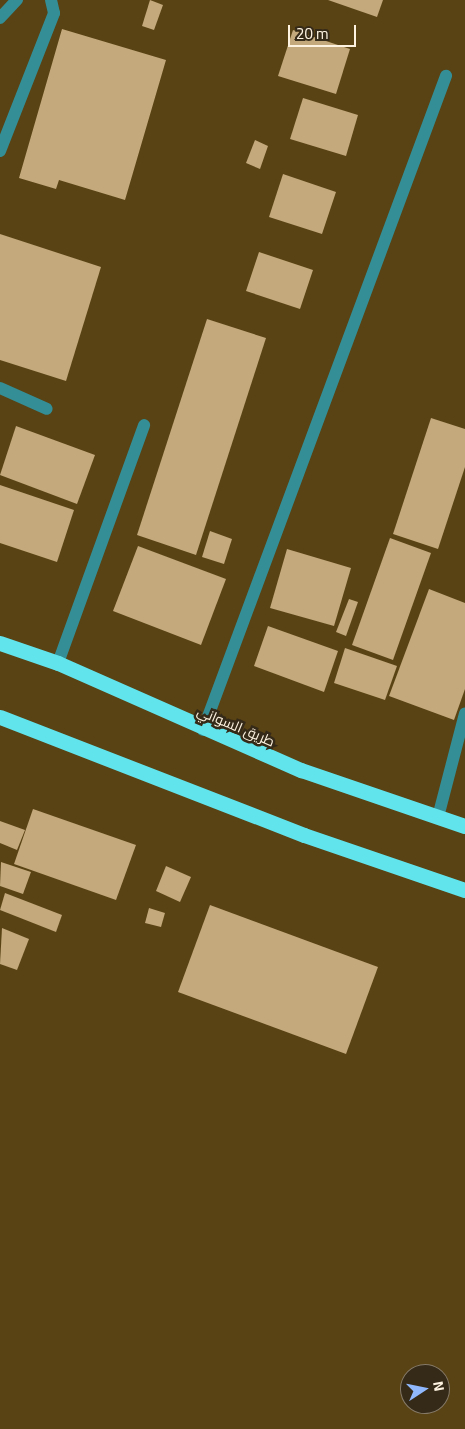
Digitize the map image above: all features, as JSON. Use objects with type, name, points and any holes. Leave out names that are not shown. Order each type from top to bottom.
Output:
[{"type":"highway","name":"طريق السواني","points":[[0,643],[58,663],[202,730],[465,826]]},
{"type":"highway","points":[[0,717],[211,801],[465,890]]},
{"type":"street","points":[[0,18],[17,0]]},
{"type":"street","points":[[0,151],[54,13],[51,0]]},
{"type":"street","points":[[202,730],[291,501],[446,76]]},
{"type":"street","points":[[0,388],[47,409]]},
{"type":"street","points":[[58,663],[144,425]]},
{"type":"street","points":[[438,817],[465,713]]},
{"type":"building","points":[[150,0],[163,5],[154,30],[142,26]]},
{"type":"building","points":[[328,0],[383,0],[377,17]]},
{"type":"building","points":[[62,29],[166,60],[125,200],[59,180],[56,189],[19,178]]},
{"type":"building","points":[[293,30],[350,49],[336,94],[278,76]]},
{"type":"building","points":[[303,98],[358,115],[346,156],[290,139]]},
{"type":"building","points":[[255,140],[268,146],[260,169],[246,163]]},
{"type":"building","points":[[283,174],[336,192],[322,234],[269,217]]},
{"type":"building","points":[[0,234],[101,267],[66,381],[0,360]]},
{"type":"building","points":[[259,252],[313,270],[300,309],[246,291]]},
{"type":"building","points":[[207,319],[266,338],[196,555],[137,535]]},
{"type":"building","points":[[431,418],[465,429],[465,467],[438,549],[393,534]]},
{"type":"building","points":[[16,426],[95,455],[77,504],[0,475]]},
{"type":"building","points":[[0,485],[74,510],[57,562],[0,543]]},
{"type":"building","points":[[210,531],[232,539],[224,564],[202,557]]},
{"type":"building","points":[[390,538],[431,553],[393,660],[352,645]]},
{"type":"building","points":[[138,546],[226,579],[201,645],[113,611]]},
{"type":"building","points":[[287,549],[351,568],[334,626],[270,608]]},
{"type":"building","points":[[429,589],[465,603],[465,689],[454,720],[389,696]]},
{"type":"building","points":[[349,599],[358,602],[346,636],[336,632]]},
{"type":"building","points":[[268,626],[338,651],[324,692],[254,666]]},
{"type":"building","points":[[345,648],[397,666],[385,700],[334,683]]},
{"type":"building","points":[[33,809],[136,845],[116,900],[14,864]]},
{"type":"building","points":[[0,821],[25,830],[17,850],[0,843]]},
{"type":"building","points":[[1,862],[31,872],[23,894],[0,886]]},
{"type":"building","points":[[166,866],[191,877],[180,902],[156,891]]},
{"type":"building","points":[[5,893],[62,915],[56,932],[0,910]]},
{"type":"building","points":[[210,905],[378,967],[346,1054],[178,992]]},
{"type":"building","points":[[149,908],[165,913],[161,927],[145,923]]},
{"type":"building","points":[[2,928],[29,939],[17,970],[0,964]]}]
